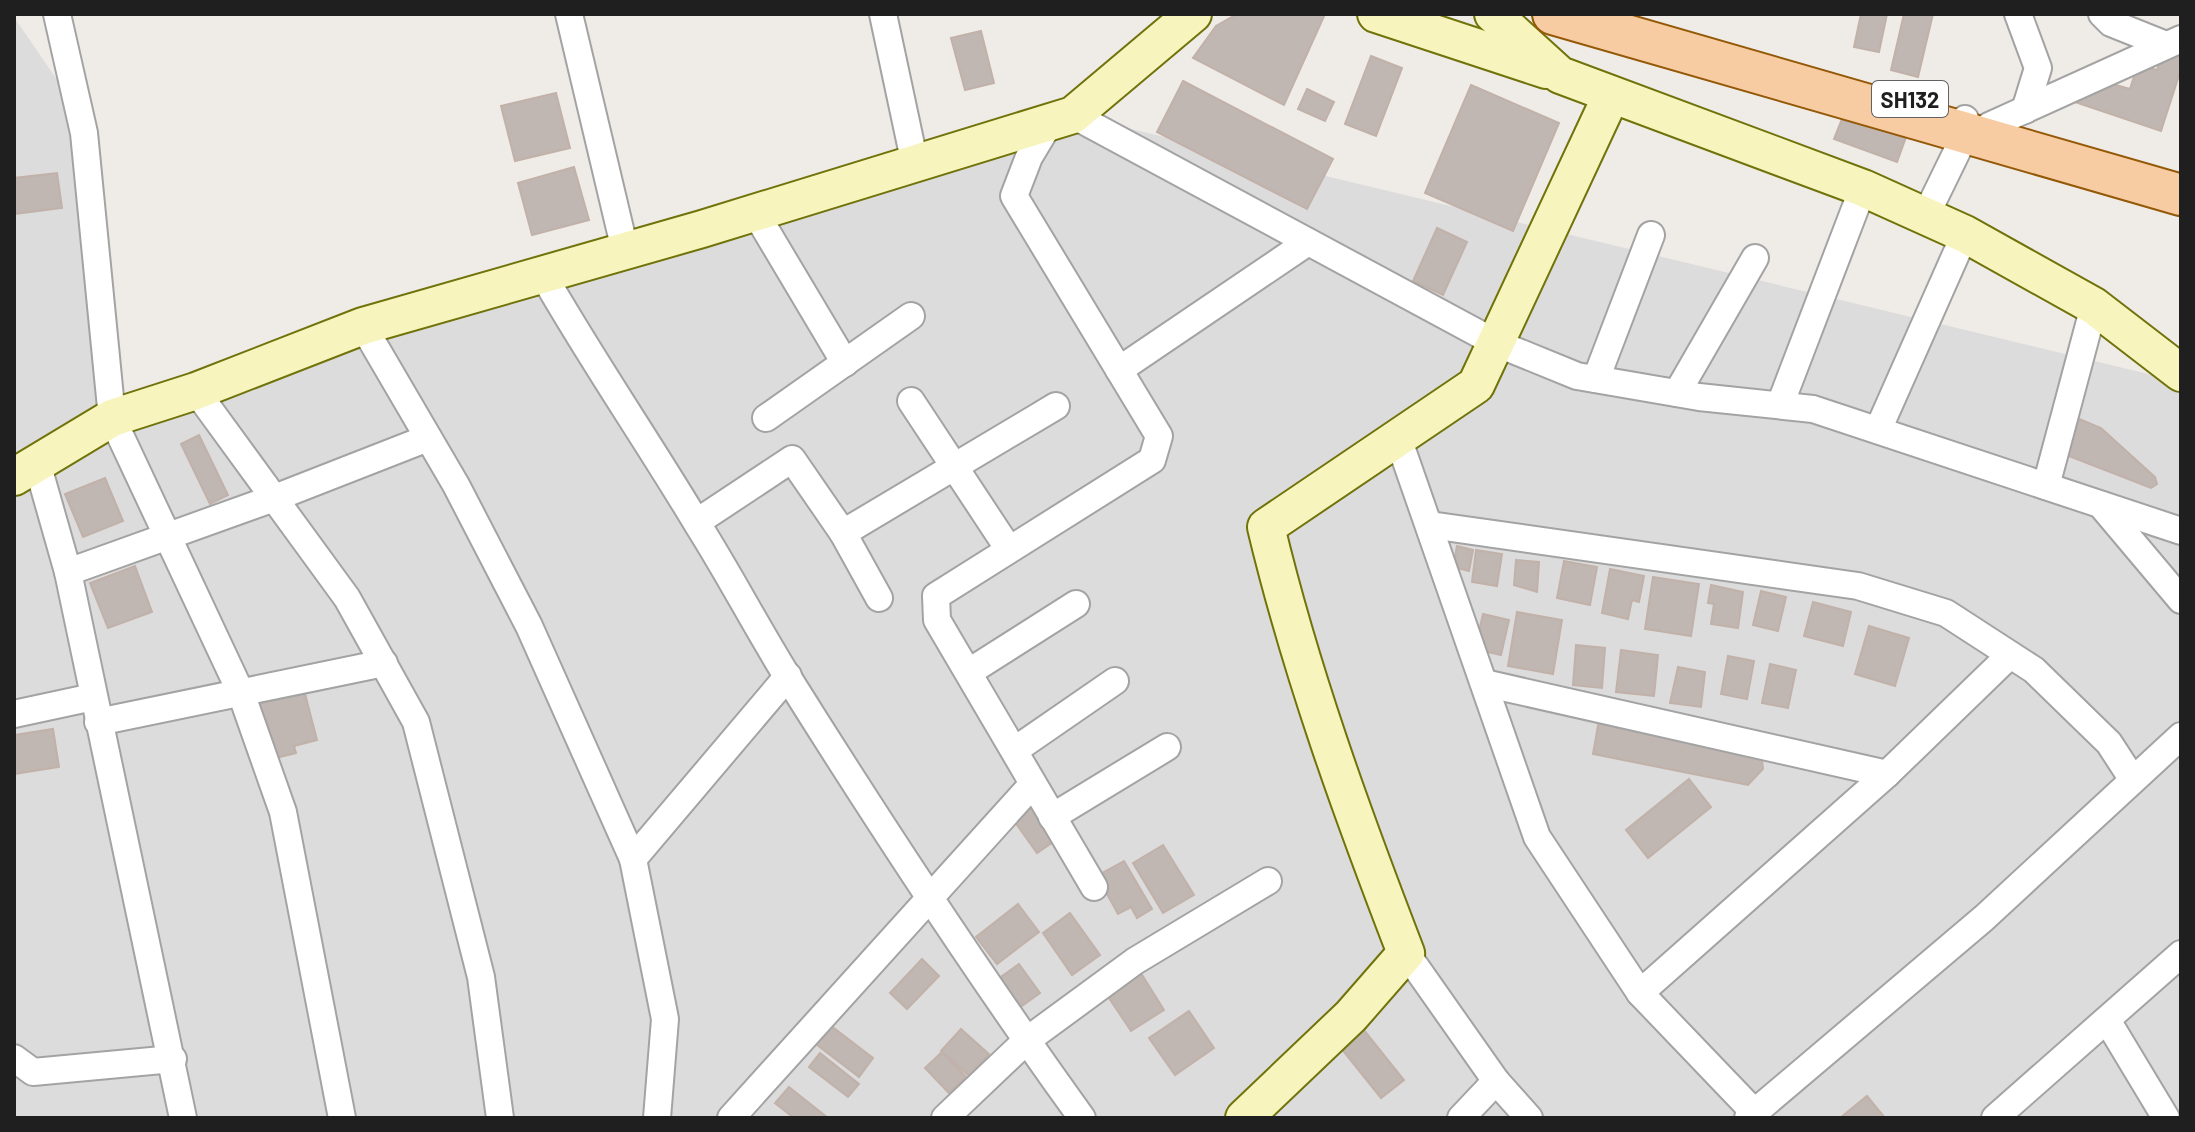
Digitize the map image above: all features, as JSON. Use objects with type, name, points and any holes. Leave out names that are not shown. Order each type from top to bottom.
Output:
[{"type":"main road","points":[[1553,14],[1986,122],[2181,195]]},
{"type":"main road","name":"SH132","points":[[1644,14],[1986,122],[2181,170]]},
{"type":"street","points":[[57,14],[84,133],[112,418],[241,693],[292,846],[342,1118]]},
{"type":"street","points":[[569,14],[625,250]]},
{"type":"street","points":[[883,14],[915,164]]},
{"type":"street","points":[[1094,887],[937,620],[936,596],[1152,460],[1159,436],[1014,196],[1029,157],[1062,118],[1193,14]]},
{"type":"street","points":[[1376,14],[1560,75],[1863,188],[1926,215],[2094,306],[2181,373]]},
{"type":"street","points":[[1493,14],[1560,75]]},
{"type":"street","points":[[1926,215],[1986,122],[2038,68],[2018,14]]},
{"type":"street","points":[[2102,14],[2111,23],[2173,42]]},
{"type":"street","points":[[1986,122],[2173,42]]},
{"type":"street","points":[[1529,1118],[1496,1081],[1406,953],[1353,816],[1289,622],[1266,527],[1476,385],[1611,96]]},
{"type":"street","points":[[183,1118],[68,572],[26,470],[112,418],[196,391],[363,326],[755,212],[1062,118],[1308,242],[1496,343],[1577,376],[1677,393],[1813,409],[2181,531]]},
{"type":"street","points":[[1780,405],[1863,188]]},
{"type":"street","points":[[755,212],[845,363]]},
{"type":"street","points":[[1878,430],[1965,234]]},
{"type":"street","points":[[1596,379],[1651,235]]},
{"type":"street","points":[[1119,370],[1308,242]]},
{"type":"street","points":[[1677,393],[1755,258]]},
{"type":"street","points":[[542,273],[601,376],[697,522],[788,676],[929,899],[1082,1118]]},
{"type":"street","points":[[2046,486],[2094,306]]},
{"type":"street","points":[[766,418],[911,316]]},
{"type":"street","points":[[363,326],[428,438],[529,626],[633,859],[665,1019],[657,1118]]},
{"type":"street","points":[[196,391],[277,497],[347,598],[416,722],[481,977],[500,1118]]},
{"type":"street","points":[[911,401],[1008,548]]},
{"type":"street","points":[[843,533],[1056,406]]},
{"type":"street","points":[[68,572],[277,497],[428,438]]},
{"type":"street","points":[[1398,438],[1537,837],[1640,993],[1751,1115],[1984,918],[2181,736]]},
{"type":"street","points":[[697,522],[792,459],[843,533],[879,598]]},
{"type":"street","points":[[2100,504],[2181,600]]},
{"type":"street","points":[[1430,525],[1858,586],[1946,613],[2034,670],[2109,743],[2133,780]]},
{"type":"street","points":[[969,672],[1076,604]]},
{"type":"street","points":[[1640,993],[1887,774],[2010,655]]},
{"type":"street","points":[[14,714],[96,710],[241,693],[384,663]]},
{"type":"street","points":[[633,859],[788,676]]},
{"type":"street","points":[[1015,750],[1115,681]]},
{"type":"street","points":[[1484,683],[1887,774]]},
{"type":"street","points":[[1052,817],[1167,747]]},
{"type":"street","points":[[731,1118],[1032,785]]},
{"type":"street","points":[[945,1118],[1026,1041],[1135,961],[1268,881]]},
{"type":"street","points":[[1244,1118],[1351,1016],[1406,953]]},
{"type":"street","points":[[2009,1113],[2181,954]]},
{"type":"street","points":[[2107,1020],[2166,1118]]},
{"type":"street","points":[[14,1058],[33,1072],[173,1059]]},
{"type":"street","points":[[1461,1118],[1496,1081]]},
{"type":"shaded area","points":[[14,17],[79,112],[112,417],[1073,115],[2181,382],[2181,1118],[14,1118]]},
{"type":"building","points":[[1237,14],[1325,14],[1284,105],[1193,58],[1216,26]]},
{"type":"building","points":[[1861,14],[1887,14],[1879,52],[1854,47]]},
{"type":"building","points":[[1904,14],[1933,14],[1918,77],[1891,70]]},
{"type":"building","points":[[981,31],[994,83],[965,90],[951,38]]},
{"type":"building","points":[[2163,51],[2181,57],[2181,69],[2161,131],[2075,102],[2075,93],[2109,83],[2130,89],[2136,70],[2146,67],[2157,70]]},
{"type":"building","points":[[1371,56],[1402,68],[1376,136],[1345,124]]},
{"type":"building","points":[[1183,81],[1333,159],[1307,209],[1157,132]]},
{"type":"building","points":[[1471,85],[1559,123],[1513,231],[1425,193]]},
{"type":"building","points":[[1307,89],[1334,102],[1325,121],[1298,109]]},
{"type":"building","points":[[556,93],[570,148],[515,161],[501,106]]},
{"type":"building","points":[[1844,114],[1906,137],[1897,162],[1834,139]]},
{"type":"building","points":[[574,167],[589,220],[532,235],[518,183]]},
{"type":"building","points":[[57,173],[62,208],[14,214],[14,178]]},
{"type":"building","points":[[1437,228],[1467,242],[1443,295],[1413,281]]},
{"type":"building","points":[[2079,419],[2101,428],[2155,477],[2157,484],[2151,488],[2066,455]]},
{"type":"building","points":[[199,435],[228,495],[210,504],[181,444]]},
{"type":"building","points":[[105,478],[123,521],[83,537],[65,494]]},
{"type":"building","points":[[1457,546],[1473,550],[1469,571],[1453,567]]},
{"type":"building","points":[[1476,550],[1502,554],[1497,586],[1472,582]]},
{"type":"building","points":[[1516,560],[1539,562],[1537,592],[1514,585]]},
{"type":"building","points":[[1564,561],[1597,567],[1590,605],[1557,598]]},
{"type":"building","points":[[135,566],[152,612],[108,628],[90,583]]},
{"type":"building","points":[[1610,569],[1644,576],[1639,602],[1632,600],[1628,619],[1602,613]]},
{"type":"building","points":[[1653,577],[1699,584],[1691,636],[1645,629]]},
{"type":"building","points":[[1711,585],[1743,592],[1738,628],[1711,624],[1714,604],[1708,603]]},
{"type":"building","points":[[1761,591],[1786,597],[1778,631],[1753,625]]},
{"type":"building","points":[[1813,602],[1851,612],[1843,646],[1804,636]]},
{"type":"building","points":[[1517,612],[1562,620],[1553,674],[1508,666]]},
{"type":"building","points":[[1483,614],[1509,620],[1501,655],[1475,649]]},
{"type":"building","points":[[1869,626],[1909,638],[1895,686],[1855,674]]},
{"type":"building","points":[[1576,645],[1605,648],[1602,688],[1573,685]]},
{"type":"building","points":[[1621,650],[1658,655],[1654,696],[1616,692]]},
{"type":"building","points":[[1728,656],[1754,661],[1747,699],[1721,694]]},
{"type":"building","points":[[1770,664],[1796,670],[1788,708],[1762,703]]},
{"type":"building","points":[[1678,667],[1705,672],[1701,707],[1670,703]]},
{"type":"building","points":[[303,686],[317,740],[294,746],[296,753],[268,760],[252,699]]},
{"type":"building","points":[[1599,720],[1761,752],[1763,769],[1748,785],[1593,754]]},
{"type":"building","points":[[53,729],[59,767],[14,774],[14,735]]},
{"type":"building","points":[[1689,779],[1711,807],[1648,858],[1626,830]]},
{"type":"building","points":[[1032,805],[1056,840],[1037,853],[1012,818]]},
{"type":"building","points":[[1163,845],[1194,895],[1163,913],[1133,863]]},
{"type":"building","points":[[1124,861],[1152,909],[1137,918],[1131,907],[1118,914],[1097,876]]},
{"type":"building","points":[[1018,904],[1039,932],[997,964],[976,937]]},
{"type":"building","points":[[1070,913],[1100,955],[1072,975],[1043,933]]},
{"type":"building","points":[[922,959],[939,976],[907,1009],[890,993]]},
{"type":"building","points":[[1019,964],[1040,993],[1019,1008],[998,979]]},
{"type":"building","points":[[1139,970],[1164,1010],[1131,1031],[1105,992]]},
{"type":"building","points":[[1189,1011],[1214,1048],[1175,1075],[1149,1038]]},
{"type":"building","points":[[826,1022],[873,1058],[859,1077],[812,1041]]},
{"type":"building","points":[[961,1029],[989,1054],[969,1076],[941,1051]]},
{"type":"building","points":[[1363,1029],[1404,1080],[1381,1098],[1340,1047]]},
{"type":"building","points":[[942,1052],[966,1077],[949,1093],[925,1068]]},
{"type":"building","points":[[820,1053],[859,1084],[848,1097],[809,1067]]},
{"type":"building","points":[[789,1087],[828,1118],[794,1118],[775,1103]]},
{"type":"building","points":[[1867,1096],[1885,1118],[1840,1118]]}]
